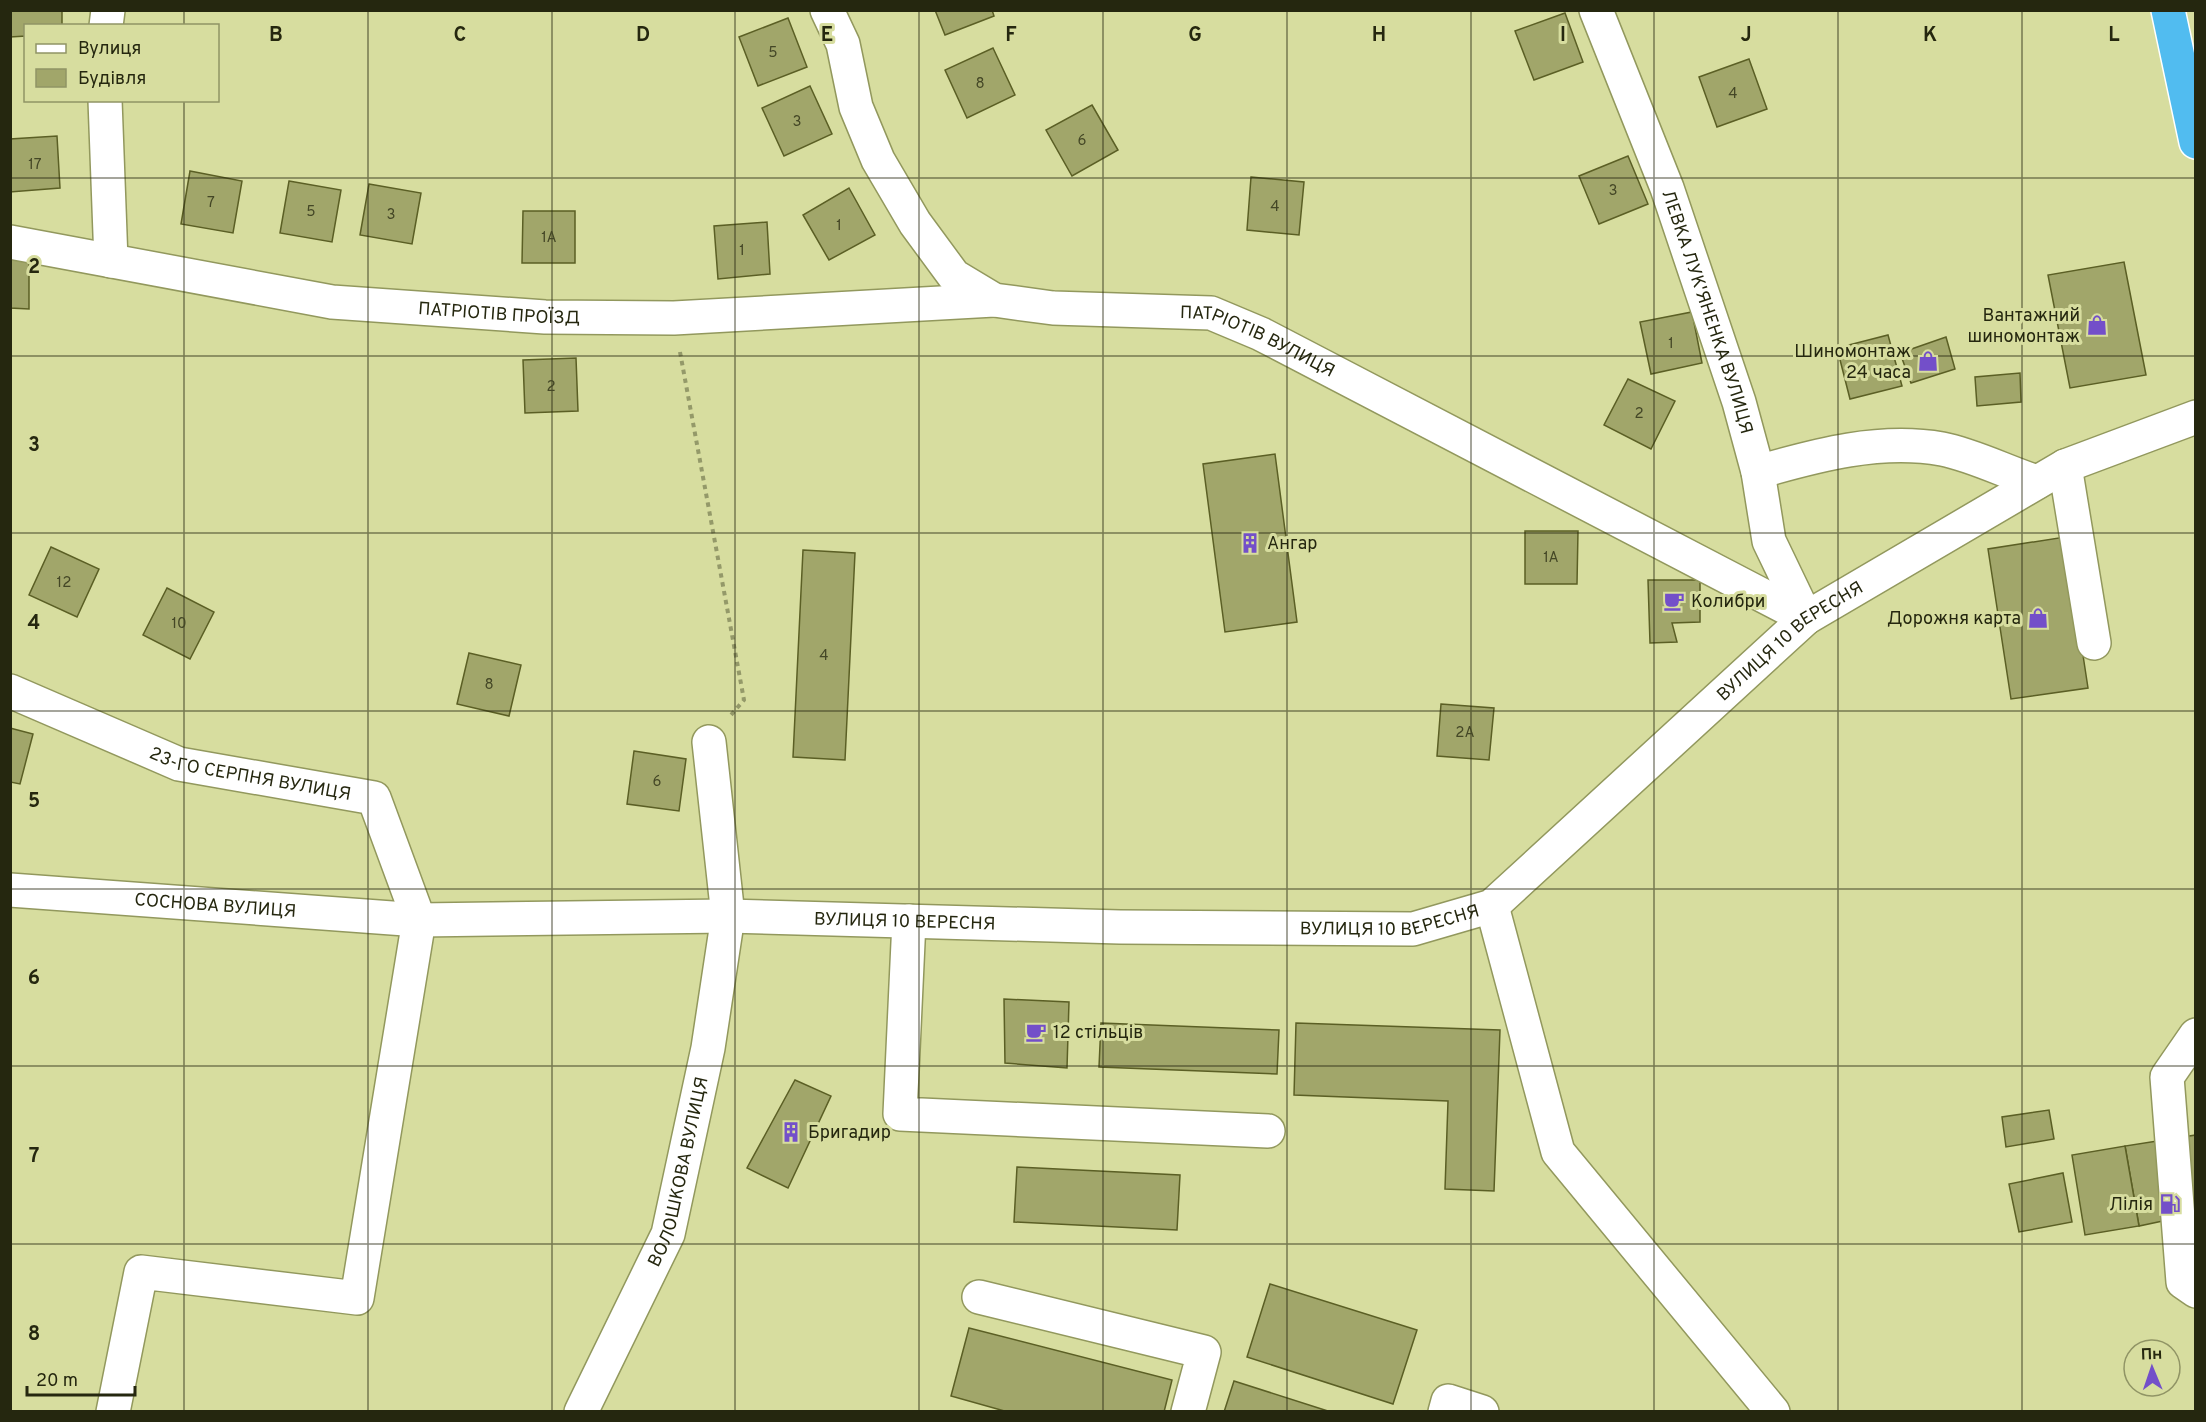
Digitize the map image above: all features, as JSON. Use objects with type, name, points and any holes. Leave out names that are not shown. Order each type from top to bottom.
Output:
[{"type":"highway","points":[[2168,10],[2196,142]]},
{"type":"street","name":"ПАТРІОТІВ ВУЛИЦЯ","points":[[827,10],[843,44],[856,107],[878,160],[915,223],[954,276],[994,300],[1053,308],[1211,313],[1261,334],[1806,618]]},
{"type":"street","name":"ЛЕВКА ЛУК'ЯНЕНКА ВУЛИЦЯ","points":[[1596,10],[1667,188],[1739,402],[1758,472],[1769,541],[1806,618]]},
{"type":"street","points":[[105,102],[111,261]]},
{"type":"street","name":"ПАТРІОТІВ ПРОЇЗД","points":[[10,242],[332,302],[546,317],[674,318],[994,300]]},
{"type":"street","name":"ВУЛИЦЯ 10 ВЕРЕСНЯ","points":[[419,920],[728,916],[1120,927],[1413,929],[1492,906],[1806,618],[2065,466],[2196,417]]},
{"type":"street","points":[[1758,472],[1799,460],[1883,444],[1943,450],[2037,482]]},
{"type":"street","points":[[2065,466],[2094,643]]},
{"type":"street","name":"23-ГО СЕРПНЯ ВУЛИЦЯ","points":[[10,691],[179,764],[374,798],[419,920]]},
{"type":"street","name":"ВОЛОШКОВА ВУЛИЦЯ","points":[[581,1412],[668,1234],[708,1048],[728,916],[709,742]]},
{"type":"street","name":"СОСНОВА ВУЛИЦЯ","points":[[10,890],[419,920]]},
{"type":"street","points":[[1492,906],[1558,1152],[1773,1412]]},
{"type":"street","points":[[113,1412],[141,1272],[357,1298],[419,920]]},
{"type":"street","points":[[909,921],[900,1114],[1268,1131]]},
{"type":"street","points":[[2196,1035],[2168,1077],[2183,1282],[2196,1291]]},
{"type":"street","points":[[980,1297],[1204,1352],[1188,1412]]},
{"type":"street","points":[[1445,1412],[1448,1401],[1482,1412]]},
{"type":"path","points":[[674,318],[744,700],[709,742]]},
{"type":"building","points":[[10,10],[62,10],[62,24],[24,24],[24,36],[10,37]]},
{"type":"building","points":[[935,10],[992,10],[994,16],[945,35]]},
{"type":"building","points":[[1565,13],[1583,62],[1534,80],[1515,31]]},
{"type":"building","points":[[788,18],[807,67],[758,86],[739,37]]},
{"type":"building","points":[[993,48],[1015,95],[967,118],[945,70]]},
{"type":"building","points":[[1749,59],[1767,109],[1717,127],[1699,77]]},
{"type":"building","points":[[810,86],[832,134],[784,156],[762,108]]},
{"type":"building","points":[[1092,105],[1118,150],[1072,176],[1046,130]]},
{"type":"building","points":[[57,136],[60,188],[10,192],[10,139]]},
{"type":"building","points":[[1628,156],[1648,204],[1599,224],[1579,176]]},
{"type":"building","points":[[190,171],[242,181],[233,233],[181,224]]},
{"type":"building","points":[[1251,177],[1304,182],[1299,235],[1247,230]]},
{"type":"building","points":[[289,181],[341,190],[332,242],[280,233]]},
{"type":"building","points":[[369,184],[421,193],[412,244],[360,235]]},
{"type":"building","points":[[849,188],[875,235],[829,260],[803,215]]},
{"type":"building","points":[[523,211],[575,211],[575,263],[522,263]]},
{"type":"building","points":[[767,222],[770,274],[718,279],[714,226]]},
{"type":"building","points":[[10,256],[29,256],[29,309],[10,308]]},
{"type":"building","name":"Вантажний шиномонтаж","points":[[2124,262],[2146,375],[2070,388],[2048,275]]},
{"type":"building","points":[[1692,312],[1702,363],[1651,374],[1640,322]]},
{"type":"building","points":[[1888,335],[1902,386],[1850,399],[1837,348]]},
{"type":"building","name":"Шиномонтаж 24 часа","points":[[1946,337],[1955,369],[1911,383],[1900,353]]},
{"type":"building","points":[[576,358],[578,411],[525,413],[523,360]]},
{"type":"building","points":[[2020,373],[2021,402],[1977,406],[1975,377]]},
{"type":"building","points":[[1628,379],[1675,401],[1651,449],[1604,425]]},
{"type":"building","name":"Ангар","points":[[1275,454],[1297,622],[1225,632],[1203,464]]},
{"type":"building","points":[[1525,531],[1578,531],[1577,584],[1525,584]]},
{"type":"building","name":"Дорожня карта","points":[[2065,537],[2088,688],[2011,699],[1988,549]]},
{"type":"building","points":[[51,547],[99,569],[77,617],[29,595]]},
{"type":"building","points":[[803,550],[855,553],[845,760],[793,757]]},
{"type":"building","name":"Колибри","points":[[1648,580],[1700,580],[1700,622],[1672,623],[1677,642],[1650,643]]},
{"type":"building","points":[[167,588],[214,612],[190,659],[143,635]]},
{"type":"building","points":[[469,653],[521,665],[509,716],[457,704]]},
{"type":"building","points":[[1441,704],[1494,708],[1489,760],[1437,756]]},
{"type":"building","points":[[10,728],[33,734],[20,784],[10,782]]},
{"type":"building","points":[[634,751],[686,759],[679,811],[627,804]]},
{"type":"building","name":"12 стільців","points":[[1004,999],[1069,1002],[1067,1068],[1005,1063]]},
{"type":"building","points":[[1101,1023],[1279,1030],[1277,1074],[1099,1067]]},
{"type":"building","points":[[1296,1023],[1500,1030],[1494,1191],[1445,1189],[1448,1101],[1294,1095]]},
{"type":"building","name":"Бригадир","points":[[795,1080],[831,1096],[788,1188],[747,1168]]},
{"type":"building","points":[[2049,1110],[2054,1139],[2006,1147],[2002,1117]]},
{"type":"building","points":[[2196,1135],[2196,1214],[2139,1226],[2125,1146]]},
{"type":"building","points":[[2125,1146],[2139,1226],[2085,1235],[2072,1155]]},
{"type":"building","points":[[1017,1167],[1180,1175],[1177,1230],[1014,1222]]},
{"type":"building","points":[[2063,1173],[2072,1222],[2019,1232],[2009,1184]]},
{"type":"building","points":[[1270,1284],[1417,1330],[1393,1404],[1247,1357]]},
{"type":"building","points":[[969,1328],[1172,1380],[1164,1412],[1008,1412],[951,1396]]},
{"type":"building","points":[[1234,1381],[1331,1412],[1224,1412]]},
{"type":"place","name":"Вантажний шиномонтаж","points":[[2097,325]]},
{"type":"place","name":"Шиномонтаж 24 часа","points":[[1928,361]]},
{"type":"place","name":"Ангар","points":[[1250,543]]},
{"type":"place","name":"Колибри","points":[[1674,601]]},
{"type":"place","name":"Дорожня карта","points":[[2038,618]]},
{"type":"place","name":"12 стільців","points":[[1036,1032]]},
{"type":"place","name":"Бригадир","points":[[791,1132]]},
{"type":"place","name":"Лілія","points":[[2170,1204]]}]
